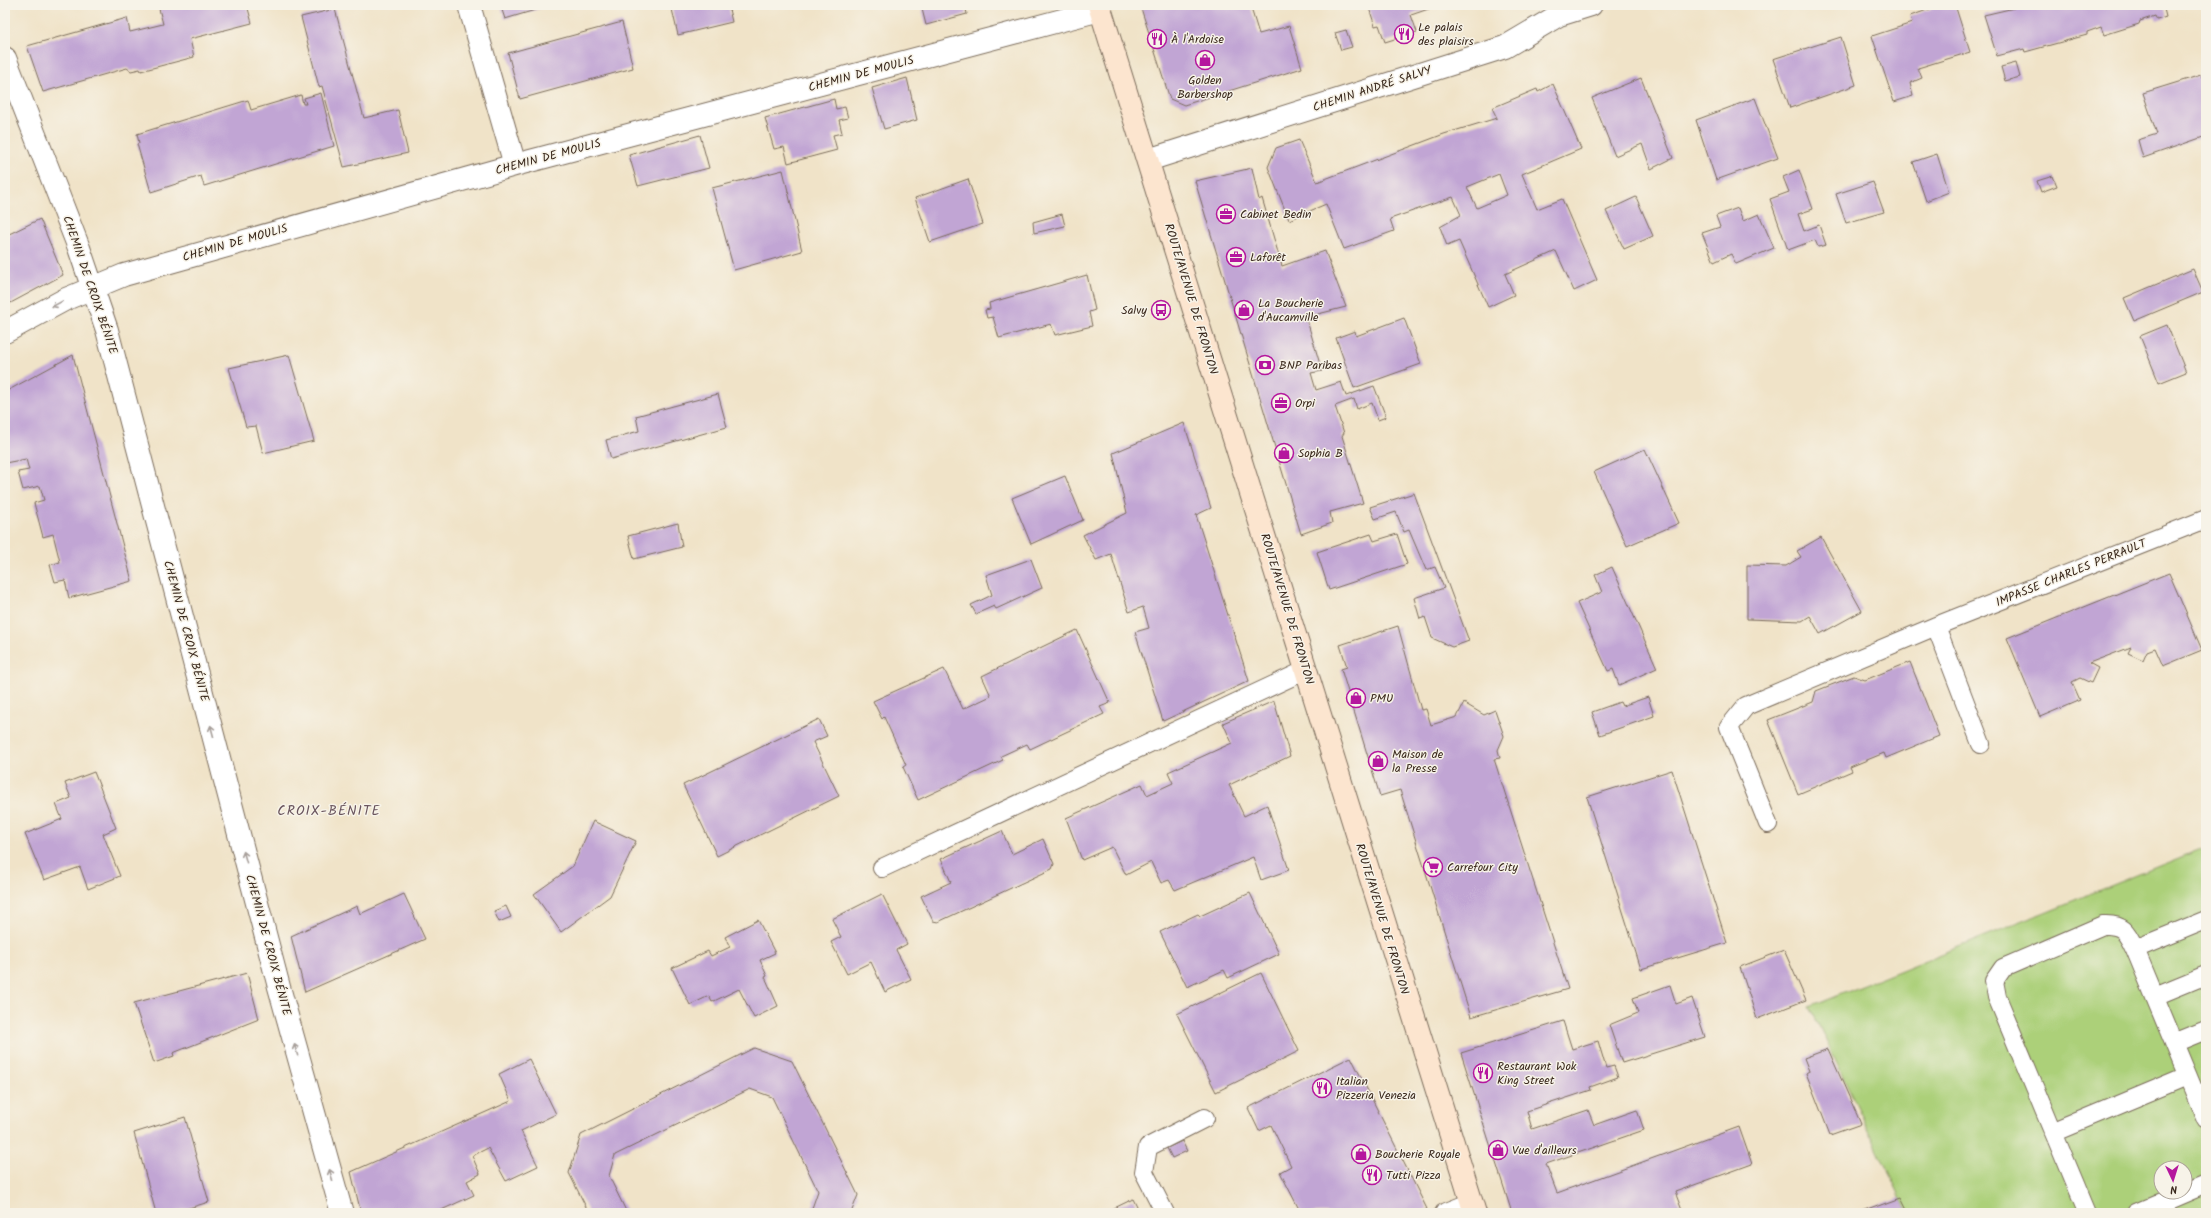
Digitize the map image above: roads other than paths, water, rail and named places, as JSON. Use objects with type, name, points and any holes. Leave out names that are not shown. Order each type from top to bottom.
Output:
[{"type":"main road","name":"ROUTE/AVENUE DE FRONTON","points":[[1100,8],[1474,1208]]},
{"type":"street","points":[[469,5],[515,165]]},
{"type":"street","name":"CHEMIN ANDRÉ SALVY","points":[[1148,160],[1505,47],[1560,15],[1591,5]]},
{"type":"street","name":"CHEMIN DE MOULIS","points":[[5,332],[66,299],[124,275],[515,165],[1100,8]]},
{"type":"street","name":"CHEMIN DE CROIX BÉNITE","points":[[5,58],[93,287],[107,330],[277,979],[342,1213]]},
{"type":"lane","name":"IMPASSE CHARLES PERRAULT","points":[[1768,824],[1729,727],[1746,706],[1936,626],[2206,519]]},
{"type":"lane","points":[[1936,626],[1981,744]]},
{"type":"lane","points":[[882,868],[1306,670]]},
{"type":"lane","points":[[2135,949],[2206,920]]},
{"type":"lane","points":[[2087,1213],[1997,997],[1994,981],[2003,968],[2103,925],[2113,924],[2121,927],[2135,949],[2174,1043],[2195,1082],[2206,1120]]},
{"type":"lane","points":[[2154,996],[2206,975]]},
{"type":"lane","points":[[2174,1043],[2206,1030]]},
{"type":"lane","points":[[2053,1132],[2195,1082]]},
{"type":"lane","points":[[1165,1213],[1144,1172],[1148,1147],[1205,1118]]},
{"type":"lane","points":[[2138,1213],[2206,1184]]},
{"type":"lane","points":[[1444,1213],[1474,1208]]},
{"type":"place","name":"Le palais des plaisirs","points":[[1404,34]]},
{"type":"place","name":"À l'Ardoise","points":[[1157,39]]},
{"type":"place","name":"Golden Barbershop","points":[[1205,60]]},
{"type":"place","name":"Cabinet Bedin","points":[[1226,214]]},
{"type":"place","name":"Laforêt","points":[[1236,257]]},
{"type":"place","name":"Salvy","points":[[1161,310]]},
{"type":"place","name":"La Boucherie d'Aucamville","points":[[1244,310]]},
{"type":"place","name":"BNP Paribas","points":[[1265,365]]},
{"type":"place","name":"Orpi","points":[[1281,403]]},
{"type":"place","name":"Sophia B","points":[[1284,453]]},
{"type":"place","name":"PMU","points":[[1356,698]]},
{"type":"place","name":"Maison de la Presse","points":[[1378,761]]},
{"type":"place","name":"Carrefour City","points":[[1433,867]]},
{"type":"place","name":"Restaurant Wok King Street","points":[[1483,1073]]},
{"type":"place","name":"Italian Pizzeria Venezia","points":[[1322,1088]]},
{"type":"place","name":"Vue d'ailleurs","points":[[1498,1150]]},
{"type":"place","name":"Boucherie Royale","points":[[1361,1154]]},
{"type":"place","name":"Tutti Pizza","points":[[1372,1175]]},
{"type":"district","name":"CROIX-BÉNITE","points":[[329,811]]}]
